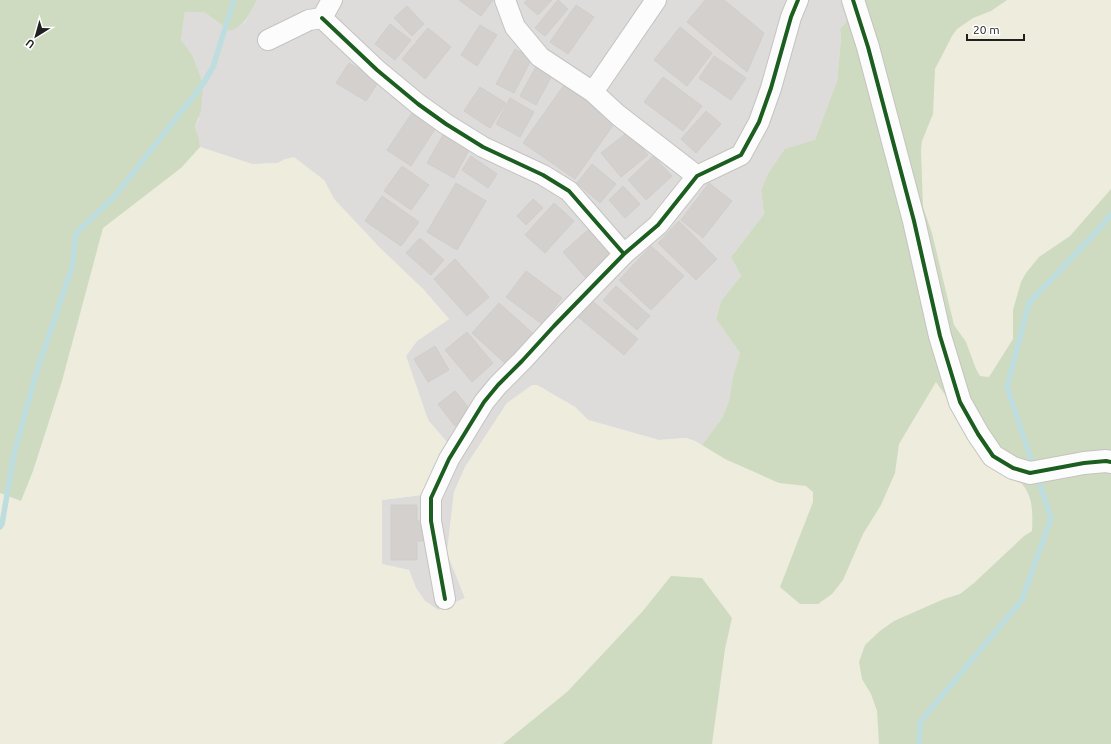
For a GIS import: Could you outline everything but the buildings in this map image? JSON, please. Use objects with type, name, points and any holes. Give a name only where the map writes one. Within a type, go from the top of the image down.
[{"type":"street","points":[[322,18],[332,0]]},
{"type":"street","points":[[504,0],[515,27],[540,57],[593,92],[618,115],[697,176]]},
{"type":"street","points":[[593,92],[656,0]]},
{"type":"street","points":[[445,599],[431,522],[432,498],[449,459],[484,402],[498,386],[624,254],[658,225],[697,176],[741,155],[759,122],[798,0]]},
{"type":"street","points":[[853,0],[868,47],[914,221],[940,336],[960,402],[978,434],[994,456],[1013,468],[1030,473],[1106,460],[1111,462]]},
{"type":"street","points":[[268,40],[309,20],[322,18]]},
{"type":"street","points":[[322,18],[377,70],[418,104],[446,124],[483,147],[543,174],[569,191],[624,254]]},
{"type":"shaded area","points":[[257,0],[864,0],[840,29],[841,38],[837,81],[815,141],[761,191],[764,214],[731,257],[741,276],[721,301],[716,319],[740,353],[733,376],[729,401],[722,418],[702,445],[686,438],[659,440],[588,420],[575,407],[537,385],[507,403],[465,467],[454,492],[447,553],[465,598],[438,610],[425,601],[416,588],[409,570],[382,564],[382,500],[421,495],[434,469],[449,448],[446,441],[428,420],[406,356],[417,341],[449,319],[423,289],[380,248],[334,199],[324,180],[285,159],[278,163],[252,164],[200,147],[199,138],[195,127],[199,119],[181,40],[185,12],[204,12],[230,31],[245,22]]},
{"type":"shaded area","points":[[1007,0],[1111,0],[1111,189],[1070,236],[1039,257],[1013,310],[1013,339],[989,377],[981,377],[976,369],[966,342],[954,325],[932,233],[923,207],[921,150],[922,141],[933,114],[935,69],[952,36],[957,29],[973,18],[991,11]]},
{"type":"shaded area","points":[[200,147],[252,164],[278,163],[285,159],[294,157],[324,180],[334,199],[380,248],[423,289],[449,319],[417,341],[406,356],[428,420],[446,441],[449,448],[434,469],[421,495],[382,500],[382,564],[409,570],[416,588],[425,601],[438,610],[465,598],[447,553],[454,492],[465,468],[507,403],[532,385],[537,385],[575,407],[588,420],[659,440],[686,438],[695,441],[725,459],[779,483],[806,486],[813,492],[813,502],[781,587],[863,534],[881,505],[895,473],[899,444],[936,382],[958,413],[1024,485],[1033,512],[1032,531],[1024,536],[974,583],[960,594],[944,599],[862,679],[871,694],[877,711],[879,744],[712,744],[725,649],[732,618],[671,576],[642,612],[567,692],[503,744],[0,744],[0,493],[21,501],[33,471],[62,381],[103,228],[181,168]]},
{"type":"green space","points":[[0,0],[257,0],[240,26],[230,31],[204,12],[185,12],[181,40],[192,55],[203,84],[201,111],[195,127],[199,138],[200,147],[181,168],[103,228],[62,381],[33,471],[21,501],[0,493]]},
{"type":"green space","points":[[864,0],[1007,0],[991,11],[973,18],[957,29],[952,36],[935,69],[933,114],[922,141],[921,150],[923,207],[932,233],[954,325],[966,342],[980,376],[989,377],[1013,339],[1013,310],[1021,282],[1026,273],[1039,257],[1070,236],[1111,189],[1111,744],[879,744],[877,711],[871,694],[862,679],[859,662],[865,645],[880,631],[894,621],[944,599],[960,594],[974,583],[1024,536],[1032,531],[1031,502],[1026,490],[958,413],[936,382],[899,444],[895,473],[881,505],[863,534],[843,580],[832,594],[818,604],[800,604],[780,587],[813,502],[813,492],[806,486],[779,483],[725,459],[702,445],[722,418],[729,401],[733,376],[740,353],[716,319],[721,301],[741,276],[731,257],[764,214],[761,191],[768,174],[785,149],[815,140],[837,81],[841,38],[840,29]]},
{"type":"green space","points":[[671,576],[702,578],[732,618],[725,649],[712,744],[503,744],[567,692],[642,612]]},
{"type":"waterway","points":[[0,527],[2,524],[14,454],[37,370],[72,268],[76,233],[114,197],[203,84],[213,67],[234,0]]},
{"type":"waterway","points":[[1034,468],[1007,387],[1029,303],[1101,227],[1111,214]]},
{"type":"waterway","points":[[919,744],[920,722],[1022,600],[1051,518],[1037,476]]},
{"type":"cycle path","points":[[445,599],[431,521],[431,498],[449,459],[484,402],[498,385],[624,254],[658,225],[697,176],[741,155],[759,122],[771,88],[791,17],[798,0]]},
{"type":"cycle path","points":[[853,0],[868,47],[914,221],[940,336],[960,402],[978,434],[993,456],[1013,468],[1030,473],[1084,463],[1111,462]]},
{"type":"cycle path","points":[[322,18],[377,70],[418,104],[446,124],[483,147],[543,175],[569,191],[624,254]]}]
